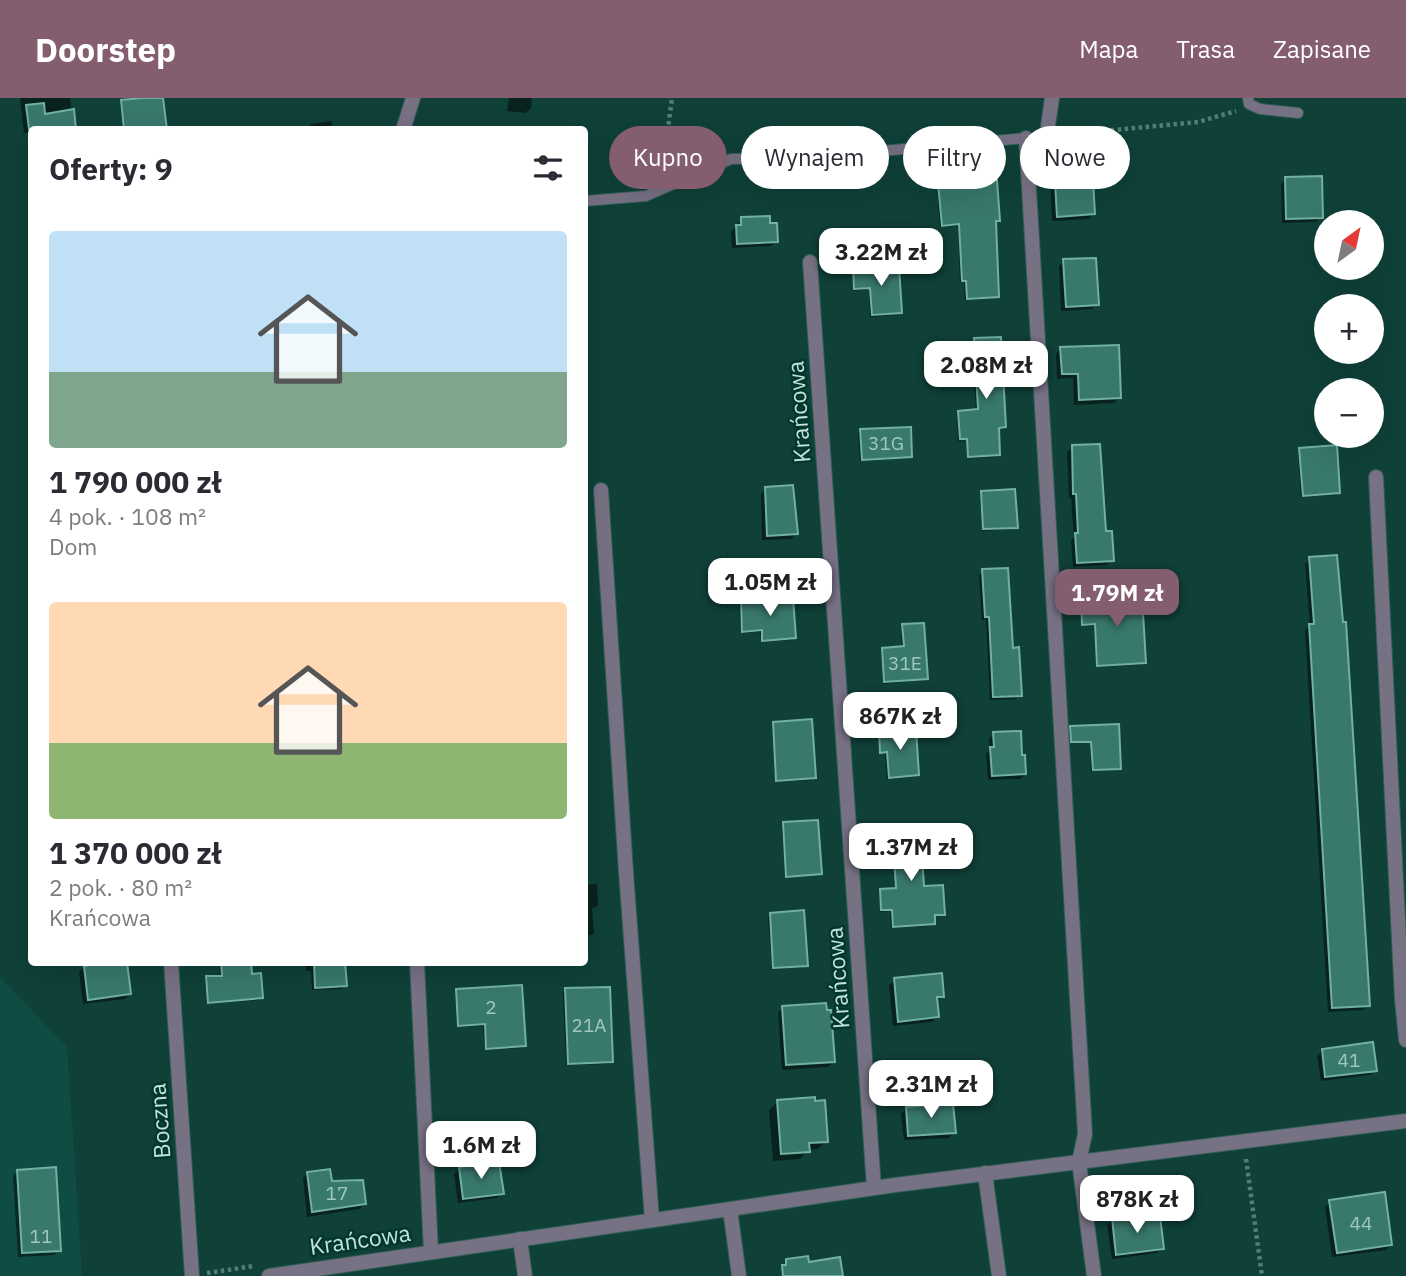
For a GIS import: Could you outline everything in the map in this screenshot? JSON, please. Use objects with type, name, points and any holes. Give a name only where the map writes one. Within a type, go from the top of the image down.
[{"type":"street","points":[[404,126],[413,98]]},
{"type":"street","points":[[1048,126],[1052,98]]},
{"type":"street","points":[[1029,189],[1084,1120],[1079,1162],[1094,1276]]},
{"type":"street","name":"Krańcowa","points":[[810,262],[874,1188]]},
{"type":"street","points":[[1376,477],[1406,1040]]},
{"type":"street","points":[[601,490],[652,1220]]},
{"type":"street","name":"Boczna","points":[[171,966],[192,1276]]},
{"type":"street","points":[[417,966],[430,1252]]},
{"type":"street","name":"Krańcowa","points":[[274,1276],[874,1188],[1406,1121]]},
{"type":"street","points":[[985,1173],[999,1276]]},
{"type":"street","points":[[730,1209],[739,1276]]},
{"type":"street","points":[[520,1239],[525,1276]]},
{"type":"lane","points":[[1249,101],[1260,109],[1298,113]]},
{"type":"lane","points":[[588,201],[646,196],[731,159],[804,158],[1020,139]]},
{"type":"path","points":[[659,190],[672,98]]},
{"type":"path","points":[[1130,128],[1198,122],[1233,113],[1249,101]]},
{"type":"path","points":[[1244,1141],[1262,1276]]},
{"type":"shaded area","points":[[0,977],[67,1047],[82,1276],[0,1276]]},
{"type":"building","points":[[163,98],[166,126],[124,126],[121,100]]},
{"type":"building","points":[[44,103],[45,114],[74,109],[76,126],[29,126],[26,105]]},
{"type":"building","points":[[1322,176],[1323,210],[1314,210],[1314,218],[1286,219],[1285,177]]},
{"type":"building","points":[[938,189],[998,189],[999,297],[967,299],[966,281],[962,281],[959,224],[942,226]]},
{"type":"building","points":[[1055,189],[1094,189],[1095,214],[1057,217]]},
{"type":"building","points":[[770,216],[770,223],[777,223],[778,242],[737,244],[736,225],[741,225],[741,217]]},
{"type":"building","points":[[1096,258],[1099,305],[1066,307],[1063,259]]},
{"type":"building","points":[[899,266],[902,313],[872,315],[870,288],[854,289],[853,269]]},
{"type":"building","points":[[1001,337],[1006,427],[999,428],[1000,455],[968,457],[967,439],[960,439],[958,411],[978,409],[974,338]]},
{"type":"building","points":[[1119,345],[1121,398],[1079,400],[1078,374],[1062,374],[1060,347]]},
{"type":"building","points":[[911,427],[912,457],[862,460],[860,429]]},
{"type":"building","points":[[1100,444],[1106,531],[1112,531],[1114,561],[1077,563],[1075,533],[1078,533],[1076,494],[1073,494],[1072,445]]},
{"type":"building","points":[[1299,448],[1337,448],[1340,493],[1303,496]]},
{"type":"building","points":[[793,485],[798,534],[767,536],[765,487]]},
{"type":"building","points":[[1015,489],[1018,528],[983,529],[981,491]]},
{"type":"building","points":[[1337,555],[1343,622],[1346,622],[1370,1006],[1332,1008],[1309,624],[1314,624],[1309,557]]},
{"type":"building","points":[[1008,568],[1013,648],[1019,647],[1022,696],[993,697],[989,617],[985,617],[982,569]]},
{"type":"building","points":[[1142,596],[1146,663],[1097,666],[1095,624],[1082,625],[1081,599]]},
{"type":"building","points":[[793,598],[796,638],[762,641],[762,630],[742,632],[741,602]]},
{"type":"building","points":[[924,623],[928,679],[884,682],[882,648],[904,646],[902,624]]},
{"type":"building","points":[[812,719],[816,778],[776,781],[773,722]]},
{"type":"building","points":[[1119,724],[1121,769],[1093,770],[1091,742],[1071,742],[1070,726]]},
{"type":"building","points":[[916,729],[919,775],[889,778],[887,752],[880,753],[879,731]]},
{"type":"building","points":[[1021,731],[1026,774],[992,776],[990,747],[994,747],[993,732]]},
{"type":"building","points":[[818,820],[822,874],[786,877],[783,822]]},
{"type":"building","points":[[920,825],[924,886],[943,885],[945,915],[935,915],[935,924],[893,927],[892,910],[881,910],[880,889],[896,888],[892,827]]},
{"type":"building","points":[[804,910],[808,966],[773,968],[770,913]]},
{"type":"building","points":[[84,966],[128,966],[131,994],[88,1000]]},
{"type":"building","points":[[221,966],[251,966],[252,974],[261,973],[263,998],[208,1003],[206,976],[222,976]]},
{"type":"building","points":[[314,966],[345,966],[347,986],[315,988]]},
{"type":"building","points":[[942,973],[944,997],[937,997],[939,1017],[898,1022],[894,978]]},
{"type":"building","points":[[522,985],[526,1046],[486,1049],[485,1024],[458,1026],[456,989]]},
{"type":"building","points":[[610,987],[613,1062],[568,1064],[565,988]]},
{"type":"building","points":[[826,1003],[827,1010],[831,1010],[835,1062],[786,1065],[782,1006]]},
{"type":"building","points":[[1373,1042],[1377,1071],[1325,1077],[1322,1049]]},
{"type":"building","points":[[815,1097],[815,1101],[825,1100],[828,1142],[809,1143],[810,1152],[781,1154],[777,1100]]},
{"type":"building","points":[[953,1103],[956,1133],[908,1136],[906,1107]]},
{"type":"building","points":[[499,1162],[504,1194],[463,1199],[459,1167]]},
{"type":"building","points":[[56,1167],[61,1251],[22,1253],[17,1170]]},
{"type":"building","points":[[330,1169],[332,1181],[363,1180],[366,1204],[312,1212],[307,1172]]},
{"type":"building","points":[[1385,1192],[1392,1245],[1337,1253],[1329,1200]]},
{"type":"building","points":[[1131,1215],[1132,1219],[1160,1216],[1164,1249],[1116,1255],[1112,1218]]},
{"type":"building","points":[[808,1256],[809,1262],[840,1257],[843,1276],[783,1276],[782,1265],[786,1265],[786,1259]]}]
